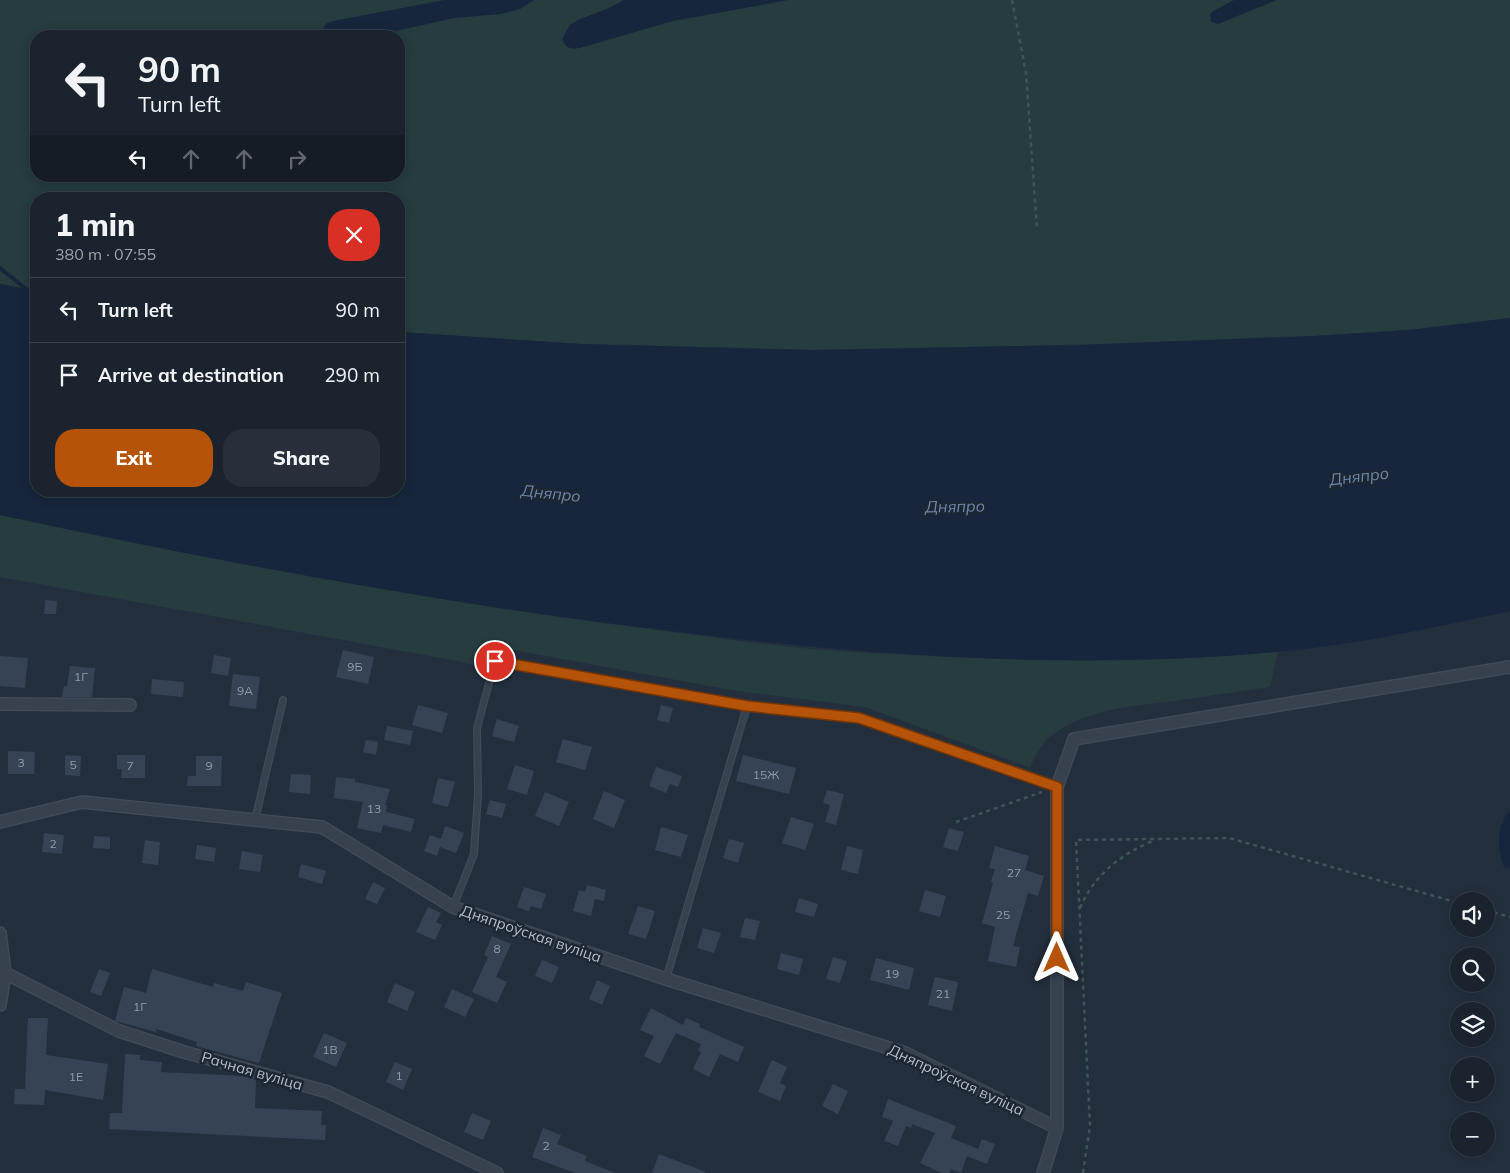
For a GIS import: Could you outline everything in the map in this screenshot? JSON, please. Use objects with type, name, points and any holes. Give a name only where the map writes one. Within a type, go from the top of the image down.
[{"type":"street","points":[[1043,1173],[1057,1128],[1057,787],[1074,739],[1510,667]]},
{"type":"street","points":[[0,704],[130,706]]},
{"type":"street","name":"Дняпроўская вуліца","points":[[0,822],[82,802],[322,827],[453,907],[666,979],[905,1053],[1057,1128]]},
{"type":"street","points":[[0,933],[5,973],[0,1005]]},
{"type":"street","name":"Рачная вуліца","points":[[5,973],[119,1031],[184,1052],[328,1092],[497,1173]]},
{"type":"lane","points":[[453,907],[474,854],[478,794],[477,728],[495,661],[747,706],[859,718],[1057,787]]},
{"type":"lane","points":[[255,820],[283,700]]},
{"type":"lane","points":[[666,979],[747,706]]},
{"type":"path","points":[[1012,0],[1026,73],[1036,229]]},
{"type":"path","points":[[956,822],[1057,787]]},
{"type":"path","points":[[1083,1173],[1090,1126],[1076,840],[1229,838],[1450,900]]},
{"type":"path","points":[[1079,909],[1087,891],[1106,869],[1139,846],[1156,839]]},
{"type":"path","points":[[1495,913],[1510,917]]},
{"type":"green space","points":[[0,0],[1510,0],[1510,318],[1409,330],[1314,336],[1076,345],[813,350],[581,344],[405,332],[405,192],[30,192],[30,290],[0,284]]},
{"type":"green space","points":[[0,515],[164,549],[410,594],[575,619],[783,646],[911,655],[1039,660],[1168,659],[1278,652],[1270,687],[1127,707],[1094,714],[1064,727],[1051,736],[1039,750],[1030,768],[865,707],[736,691],[497,647],[473,664],[0,577]]},
{"type":"water","points":[[445,0],[534,0],[520,9],[501,14],[454,18],[400,30],[322,30],[327,23]]},
{"type":"water","points":[[624,0],[788,0],[673,21],[580,48],[571,48],[565,45],[562,39],[570,25]]},
{"type":"water","points":[[1234,0],[1277,0],[1218,24],[1211,22],[1210,15],[1212,12]]},
{"type":"water","name":"Дняпро","points":[[0,284],[30,290],[30,497],[405,497],[405,332],[581,344],[813,350],[1076,345],[1314,336],[1409,330],[1510,318],[1510,611],[1423,630],[1306,649],[1203,657],[1131,660],[1058,660],[912,655],[767,642],[520,611],[346,583],[0,515]]},
{"type":"water","points":[[1510,810],[1510,870],[1504,867],[1499,837],[1502,823]]},
{"type":"building","points":[[45,600],[57,601],[56,614],[44,614]]},
{"type":"building","points":[[343,650],[374,657],[368,684],[336,677]]},
{"type":"building","points":[[214,655],[231,658],[228,676],[211,673]]},
{"type":"building","points":[[0,656],[28,658],[25,688],[0,686]]},
{"type":"building","points":[[70,666],[95,668],[92,697],[62,697],[64,686],[67,686]]},
{"type":"building","points":[[233,674],[260,677],[256,709],[229,706]]},
{"type":"building","points":[[152,679],[184,682],[183,697],[151,694]]},
{"type":"building","points":[[418,705],[448,713],[442,733],[412,725]]},
{"type":"building","points":[[661,705],[673,708],[669,723],[657,720]]},
{"type":"building","points":[[497,719],[519,726],[514,742],[492,736]]},
{"type":"building","points":[[387,726],[413,731],[410,745],[384,740]]},
{"type":"building","points":[[563,739],[592,747],[585,770],[556,762]]},
{"type":"building","points":[[366,740],[378,742],[376,755],[363,752]]},
{"type":"building","points":[[8,751],[35,752],[34,774],[8,774]]},
{"type":"building","points":[[65,755],[81,756],[80,776],[65,775]]},
{"type":"building","points":[[117,755],[145,755],[145,778],[121,778],[122,769],[117,769]]},
{"type":"building","points":[[743,755],[796,768],[789,794],[736,781]]},
{"type":"building","points":[[196,756],[222,756],[221,786],[187,786],[188,776],[196,776]]},
{"type":"building","points":[[515,765],[534,771],[527,795],[507,789]]},
{"type":"building","points":[[656,767],[682,776],[678,787],[670,784],[666,793],[649,786]]},
{"type":"building","points":[[291,774],[311,775],[310,794],[289,792]]},
{"type":"building","points":[[336,777],[355,779],[355,782],[390,789],[385,805],[387,805],[386,812],[415,819],[411,832],[383,825],[381,833],[357,828],[363,802],[334,798]]},
{"type":"building","points":[[438,778],[455,782],[448,807],[432,803]]},
{"type":"building","points":[[827,790],[844,794],[836,825],[825,822],[830,805],[823,803]]},
{"type":"building","points":[[604,791],[625,800],[614,828],[593,819]]},
{"type":"building","points":[[545,792],[569,802],[559,826],[535,816]]},
{"type":"building","points":[[490,800],[506,804],[502,818],[486,814]]},
{"type":"building","points":[[791,817],[814,824],[805,850],[782,843]]},
{"type":"building","points":[[445,826],[464,833],[456,853],[440,847],[437,856],[424,851],[430,835],[441,839]]},
{"type":"building","points":[[661,827],[688,835],[681,857],[655,850]]},
{"type":"building","points":[[949,828],[964,832],[958,851],[943,847]]},
{"type":"building","points":[[44,833],[64,835],[62,854],[42,852]]},
{"type":"building","points":[[94,836],[110,837],[110,849],[93,848]]},
{"type":"building","points":[[729,839],[744,843],[738,863],[723,858]]},
{"type":"building","points":[[145,840],[160,842],[158,865],[142,863]]},
{"type":"building","points":[[197,845],[216,848],[214,862],[195,859]]},
{"type":"building","points":[[847,846],[863,850],[858,874],[841,870]]},
{"type":"building","points":[[995,846],[1029,856],[1025,870],[1044,876],[1038,896],[1028,893],[1013,946],[1020,947],[1016,967],[988,961],[995,927],[982,923],[993,883],[991,882],[995,869],[989,868]]},
{"type":"building","points":[[242,851],[263,855],[260,872],[239,869]]},
{"type":"building","points":[[301,864],[326,871],[322,884],[298,877]]},
{"type":"building","points":[[373,882],[385,888],[377,904],[365,899]]},
{"type":"building","points":[[587,885],[606,890],[604,901],[595,899],[591,916],[573,911],[579,890],[585,892]]},
{"type":"building","points":[[524,887],[546,894],[541,909],[531,906],[529,911],[517,907]]},
{"type":"building","points":[[925,890],[946,896],[940,917],[919,911]]},
{"type":"building","points":[[799,898],[818,904],[814,917],[795,912]]},
{"type":"building","points":[[638,906],[655,911],[646,939],[628,934]]},
{"type":"building","points":[[428,907],[441,913],[436,922],[442,925],[435,940],[416,932]]},
{"type":"building","points":[[745,918],[760,921],[755,940],[740,937]]},
{"type":"building","points":[[703,928],[721,933],[714,953],[697,948]]},
{"type":"building","points":[[492,936],[511,944],[496,977],[507,982],[497,1003],[472,992],[488,957],[484,955]]},
{"type":"building","points":[[781,953],[803,959],[799,975],[777,969]]},
{"type":"building","points":[[833,957],[847,961],[840,983],[826,979]]},
{"type":"building","points":[[876,958],[914,968],[909,990],[870,980]]},
{"type":"building","points":[[542,960],[559,967],[552,983],[535,976]]},
{"type":"building","points":[[99,969],[110,973],[101,996],[90,992]]},
{"type":"building","points":[[152,969],[213,987],[214,983],[243,991],[246,982],[282,993],[259,1063],[196,1046],[197,1042],[156,1029],[156,1032],[115,1021],[124,987],[146,993]]},
{"type":"building","points":[[935,977],[958,982],[952,1011],[928,1005]]},
{"type":"building","points":[[597,980],[610,986],[602,1005],[589,999]]},
{"type":"building","points":[[395,983],[415,992],[407,1011],[387,1002]]},
{"type":"building","points":[[452,989],[474,999],[465,1017],[444,1007]]},
{"type":"building","points":[[651,1008],[683,1025],[686,1018],[700,1024],[699,1027],[744,1047],[738,1062],[720,1054],[709,1077],[693,1069],[701,1052],[698,1051],[701,1044],[676,1033],[660,1064],[644,1056],[654,1036],[640,1030]]},
{"type":"building","points":[[28,1018],[48,1018],[46,1055],[108,1064],[103,1100],[45,1090],[44,1105],[14,1104],[15,1089],[25,1089]]},
{"type":"building","points":[[324,1033],[347,1043],[336,1067],[313,1057]]},
{"type":"building","points":[[125,1054],[140,1055],[140,1060],[162,1062],[161,1072],[244,1076],[256,1080],[255,1108],[322,1111],[321,1125],[326,1125],[325,1140],[109,1129],[110,1113],[122,1113]]},
{"type":"building","points":[[772,1060],[787,1067],[780,1083],[786,1086],[780,1101],[758,1092]]},
{"type":"building","points":[[395,1062],[412,1069],[403,1090],[386,1082]]},
{"type":"building","points":[[833,1084],[848,1091],[838,1114],[822,1106]]},
{"type":"building","points":[[888,1099],[956,1126],[951,1138],[978,1149],[982,1139],[995,1144],[987,1164],[967,1156],[961,1173],[951,1169],[949,1173],[942,1173],[920,1163],[935,1133],[912,1124],[911,1128],[906,1126],[898,1146],[884,1141],[893,1121],[882,1117]]},
{"type":"building","points":[[472,1113],[491,1121],[483,1140],[464,1132]]},
{"type":"building","points":[[543,1128],[561,1135],[557,1144],[587,1156],[585,1161],[615,1173],[575,1173],[532,1157]]},
{"type":"building","points":[[659,1154],[706,1172],[652,1173]]},
{"type":"waterway","points":[[0,268],[30,292]]},
{"type":"route","points":[[495,661],[747,706],[859,718],[1057,787],[1057,958]]}]
